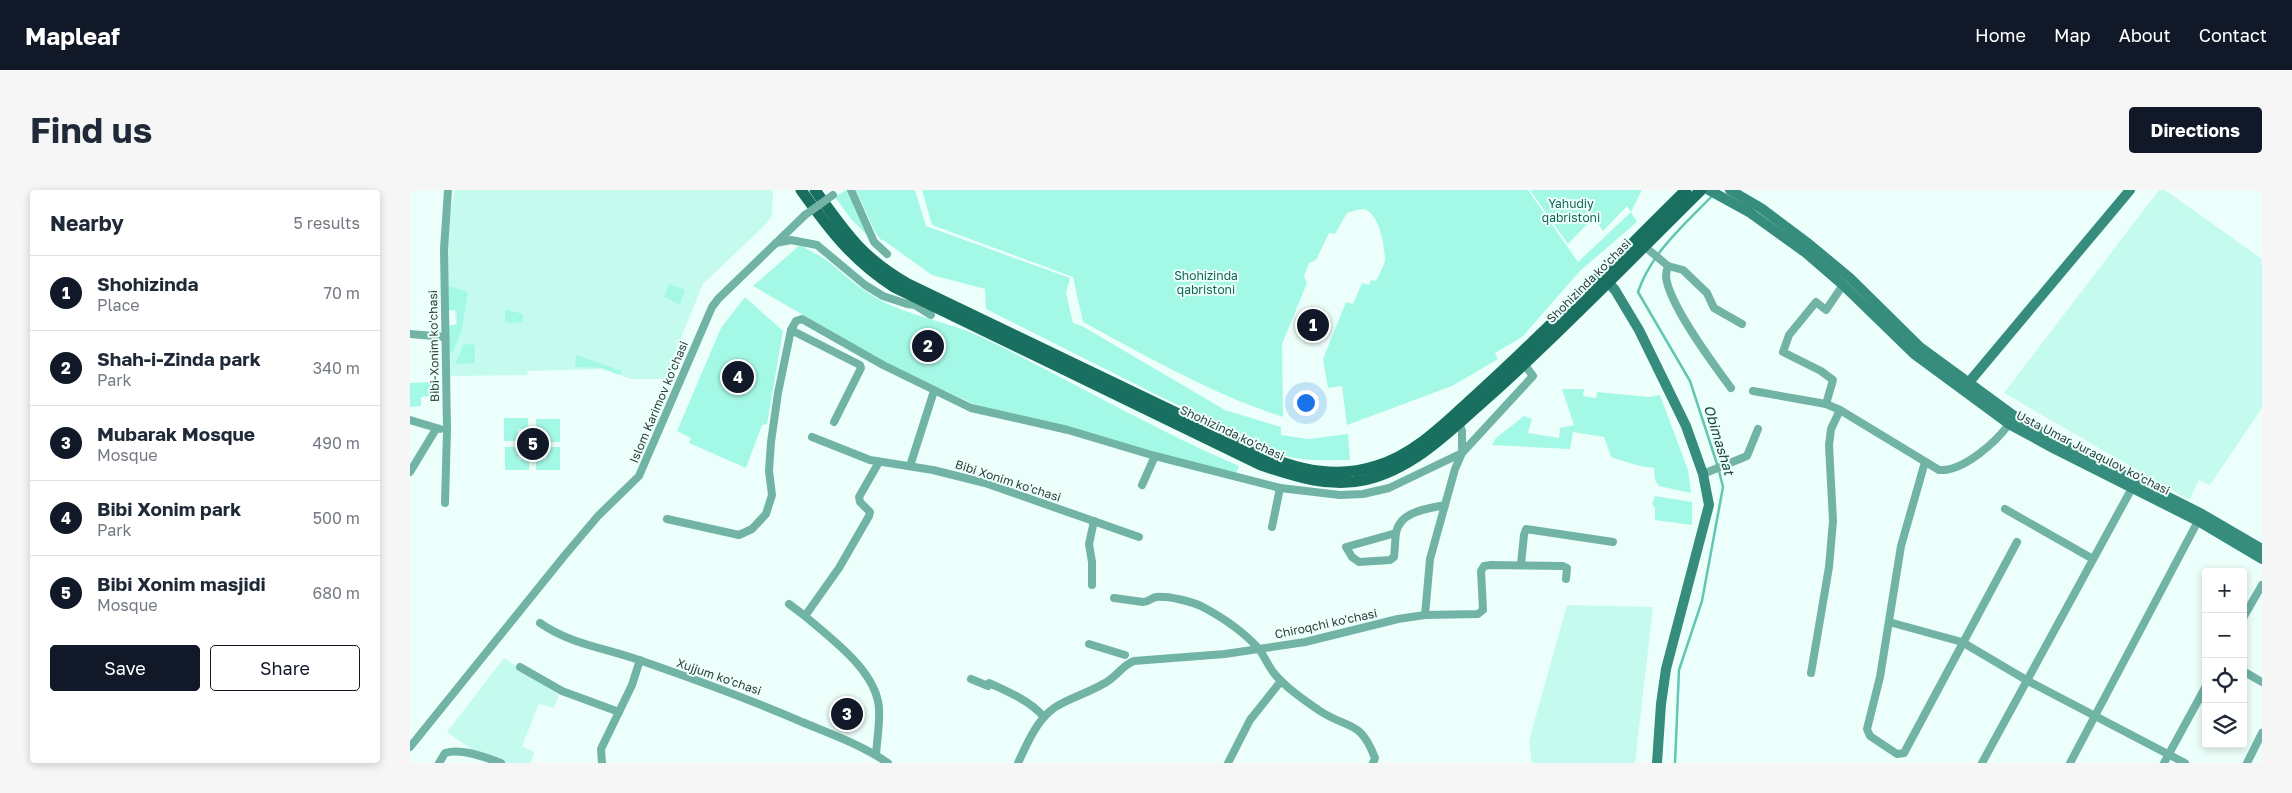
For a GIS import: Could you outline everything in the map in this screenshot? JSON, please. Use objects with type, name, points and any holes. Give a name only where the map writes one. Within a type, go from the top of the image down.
[{"type":"main road","name":"Shohizinda ko'chasi","points":[[801,190],[827,227],[848,252],[871,272],[894,287],[1247,458],[1286,474],[1338,483],[1377,476],[1414,459],[1459,423],[1524,364],[1686,190]]},
{"type":"main road","name":"Shohizinda ko'chasi","points":[[815,190],[843,231],[877,264],[908,284],[1266,456],[1298,467],[1332,473],[1354,472],[1377,466],[1399,457],[1418,445],[1604,278],[1648,250],[1701,190]]},
{"type":"main road","name":"Usta Umar Juraqulov ko'chasi","points":[[1709,190],[1749,212],[1806,253],[1843,285],[1914,354],[2059,442],[2186,506],[2262,550]]},
{"type":"main road","name":"Usta Umar Juraqulov ko'chasi","points":[[1730,190],[1761,208],[1850,278],[1920,347],[2009,424],[2198,521],[2262,559]]},
{"type":"main road","points":[[1966,387],[2130,190]]},
{"type":"main road","points":[[1604,278],[1615,290],[1639,330],[1686,426],[1703,474],[1709,505],[1666,670],[1656,763]]},
{"type":"street","name":"Bibi-Xonim ko'chasi","points":[[445,503],[448,429],[444,249],[448,190]]},
{"type":"street","points":[[851,190],[874,242],[887,254]]},
{"type":"street","name":"Islom Karimov ko'chasi","points":[[410,747],[587,529],[639,476],[712,307],[805,215],[836,192]]},
{"type":"street","points":[[774,244],[791,240],[817,245],[877,292],[907,304],[915,305],[931,315]]},
{"type":"street","points":[[1648,250],[1666,265],[1683,270],[1707,293],[1714,308],[1742,324]]},
{"type":"street","points":[[1666,265],[1666,277],[1670,292],[1705,354],[1731,388]]},
{"type":"street","points":[[1826,404],[1833,380],[1821,370],[1783,352],[1789,335],[1816,302],[1826,310],[1843,285]]},
{"type":"street","points":[[667,519],[739,535],[761,522],[770,506],[772,495],[769,471],[778,393],[791,330],[796,321],[802,319],[883,365],[971,408],[1068,430],[1155,456],[1280,488],[1340,495],[1363,494],[1389,488],[1462,453]]},
{"type":"street","points":[[791,330],[860,365],[861,371],[834,422]]},
{"type":"street","points":[[410,334],[445,336]]},
{"type":"street","points":[[1425,614],[1430,559],[1455,468],[1462,453],[1532,376],[1524,364]]},
{"type":"street","points":[[1498,388],[1510,400]]},
{"type":"street","points":[[910,466],[934,391]]},
{"type":"street","points":[[1753,391],[1826,404],[1840,410],[1940,470],[1951,470],[1991,446],[2009,424]]},
{"type":"street","points":[[1811,673],[1829,567],[1833,521],[1828,445],[1831,429],[1840,410]]},
{"type":"street","points":[[410,420],[436,429],[448,429]]},
{"type":"street","points":[[1459,423],[1462,431],[1462,453]]},
{"type":"street","points":[[410,472],[436,429]]},
{"type":"street","points":[[1703,474],[1747,456],[1758,429]]},
{"type":"street","name":"Bibi Xonim ko'chasi","points":[[812,437],[848,453],[880,462],[910,466],[985,483],[1139,536]]},
{"type":"street","points":[[1142,485],[1155,456]]},
{"type":"street","points":[[805,616],[839,568],[869,516],[870,512],[860,502],[859,497],[880,462]]},
{"type":"street","points":[[1924,462],[1902,546],[1880,677],[1867,729],[1870,736],[1897,754],[1904,752],[2017,542]]},
{"type":"street","points":[[1272,527],[1280,488]]},
{"type":"street","points":[[1982,763],[2132,488]]},
{"type":"street","points":[[1396,533],[1346,547],[1352,557],[1359,562],[1386,561],[1394,557],[1396,533],[1400,523],[1407,516],[1445,505]]},
{"type":"street","points":[[2004,508],[2093,559]]},
{"type":"street","points":[[1092,585],[1092,562],[1089,544],[1094,521]]},
{"type":"street","points":[[2070,763],[2198,521]]},
{"type":"street","points":[[1566,579],[1567,568],[1563,566],[1522,564],[1526,529],[1613,542]]},
{"type":"street","name":"Chiroqchi ko'chasi","points":[[1018,763],[1032,735],[1044,717],[1055,708],[1105,684],[1124,665],[1134,661],[1225,654],[1305,642],[1425,614],[1481,613],[1481,571],[1484,566],[1522,564]]},
{"type":"street","points":[[2246,613],[2262,585]]},
{"type":"street","points":[[1114,598],[1143,602],[1147,602],[1154,597],[1172,598],[1200,606],[1233,625],[1258,648],[1282,681],[1321,711],[1353,725],[1362,732],[1375,758],[1373,763]]},
{"type":"street","points":[[789,604],[835,640],[856,662],[872,686],[879,707],[876,755]]},
{"type":"street","points":[[1889,622],[1962,642],[2028,681],[2185,763]]},
{"type":"street","name":"Xujjum ko'chasi","points":[[540,623],[564,638],[640,660],[769,707],[876,755],[888,763]]},
{"type":"street","points":[[1089,644],[1125,655]]},
{"type":"street","points":[[602,763],[601,749],[632,685],[640,660]]},
{"type":"street","points":[[520,667],[562,691],[619,712]]},
{"type":"street","points":[[2247,673],[2262,682]]},
{"type":"street","points":[[971,679],[988,686],[989,683],[1016,696],[1035,706],[1044,717]]},
{"type":"street","points":[[1228,763],[1250,720],[1282,681]]},
{"type":"street","points":[[2164,763],[2202,693]]},
{"type":"street","points":[[2247,763],[2262,732]]},
{"type":"street","points":[[440,763],[445,753],[450,751],[476,755],[500,763]]},
{"type":"shaded area","points":[[455,190],[771,190],[773,193],[772,215],[766,224],[703,284],[664,379],[631,379],[602,369],[528,371],[527,375],[450,376],[447,326],[456,324],[455,311],[448,310],[448,223]]},
{"type":"shaded area","points":[[2159,190],[2165,190],[2262,259],[2262,408],[2210,485],[2199,480],[2189,500],[2004,393]]},
{"type":"shaded area","points":[[1567,605],[1653,607],[1635,763],[1532,763],[1529,741]]},
{"type":"shaded area","points":[[504,658],[559,695],[554,708],[539,704],[522,746],[534,752],[531,763],[503,763],[473,750],[447,732]]},
{"type":"green space","points":[[848,190],[869,237],[851,219],[835,197]]},
{"type":"green space","points":[[856,190],[915,190],[926,226],[1070,278],[1066,293],[1073,323],[1082,326],[1225,410],[1281,427],[1281,435],[1308,439],[1348,434],[1350,460],[1306,459],[1280,454],[986,309],[985,289],[932,275],[882,241],[875,232]]},
{"type":"green space","name":"Shohizinda qabristoni","points":[[922,190],[1528,190],[1578,262],[1631,212],[1637,222],[1580,271],[1522,337],[1495,353],[1498,359],[1452,386],[1347,425],[1342,386],[1328,388],[1323,359],[1346,302],[1353,304],[1362,283],[1369,285],[1371,280],[1376,281],[1385,260],[1380,230],[1369,211],[1361,209],[1347,213],[1335,234],[1329,233],[1316,260],[1309,263],[1304,276],[1307,283],[1282,344],[1283,417],[1206,386],[1083,322],[1073,277],[932,225]]},
{"type":"green space","name":"Yahudiy qabristoni","points":[[1530,190],[1642,190],[1631,212],[1627,206],[1603,231],[1594,217],[1568,244]]},
{"type":"green space","points":[[800,245],[827,260],[859,287],[878,299],[903,310],[981,337],[1173,436],[1239,466],[1235,476],[978,406],[890,365],[753,286]]},
{"type":"green space","points":[[669,284],[685,290],[680,305],[664,297]]},
{"type":"green space","points":[[449,286],[468,292],[462,329],[453,352],[448,352],[447,326],[457,325],[457,310],[448,310]]},
{"type":"green space","points":[[745,297],[783,331],[767,424],[762,425],[746,468],[689,443],[691,438],[677,431],[721,328]]},
{"type":"green space","points":[[505,309],[523,314],[523,323],[505,322]]},
{"type":"green space","points":[[464,344],[475,345],[475,363],[455,364]]},
{"type":"green space","points":[[576,355],[622,371],[619,375],[602,368],[575,367]]},
{"type":"green space","points":[[432,382],[432,396],[421,397],[421,406],[410,407],[410,383]]},
{"type":"green space","points":[[1562,389],[1584,389],[1583,396],[1596,398],[1597,392],[1649,397],[1660,395],[1688,470],[1691,493],[1659,486],[1655,480],[1654,468],[1639,466],[1611,457],[1604,437],[1573,432],[1570,449],[1492,445],[1496,438],[1524,416],[1532,419],[1528,433],[1559,438],[1560,428],[1574,425]]},
{"type":"green space","points":[[504,418],[528,418],[528,429],[518,429],[518,441],[504,441]]},
{"type":"green space","points":[[536,419],[560,419],[560,442],[546,442],[546,430],[536,430]]},
{"type":"green space","points":[[505,447],[519,447],[519,459],[529,459],[529,470],[505,470]]},
{"type":"green space","points":[[546,447],[560,447],[560,470],[536,470],[536,459],[546,459]]},
{"type":"green space","points":[[1655,496],[1692,502],[1692,525],[1655,520],[1655,508],[1652,504]]},
{"type":"waterway","name":"Obimashat","points":[[1675,763],[1679,670],[1702,601],[1723,487],[1690,381],[1638,292],[1651,265],[1669,240],[1712,196]]},
{"type":"place","name":"Shohizinda","points":[[1313,325]]},
{"type":"place","name":"Shah-i-Zinda park","points":[[928,346]]},
{"type":"place","name":"Bibi Xonim park","points":[[738,377]]},
{"type":"place","name":"Bibi Xonim masjidi","points":[[533,444]]},
{"type":"place","name":"Mubarak Mosque","points":[[847,714]]}]
